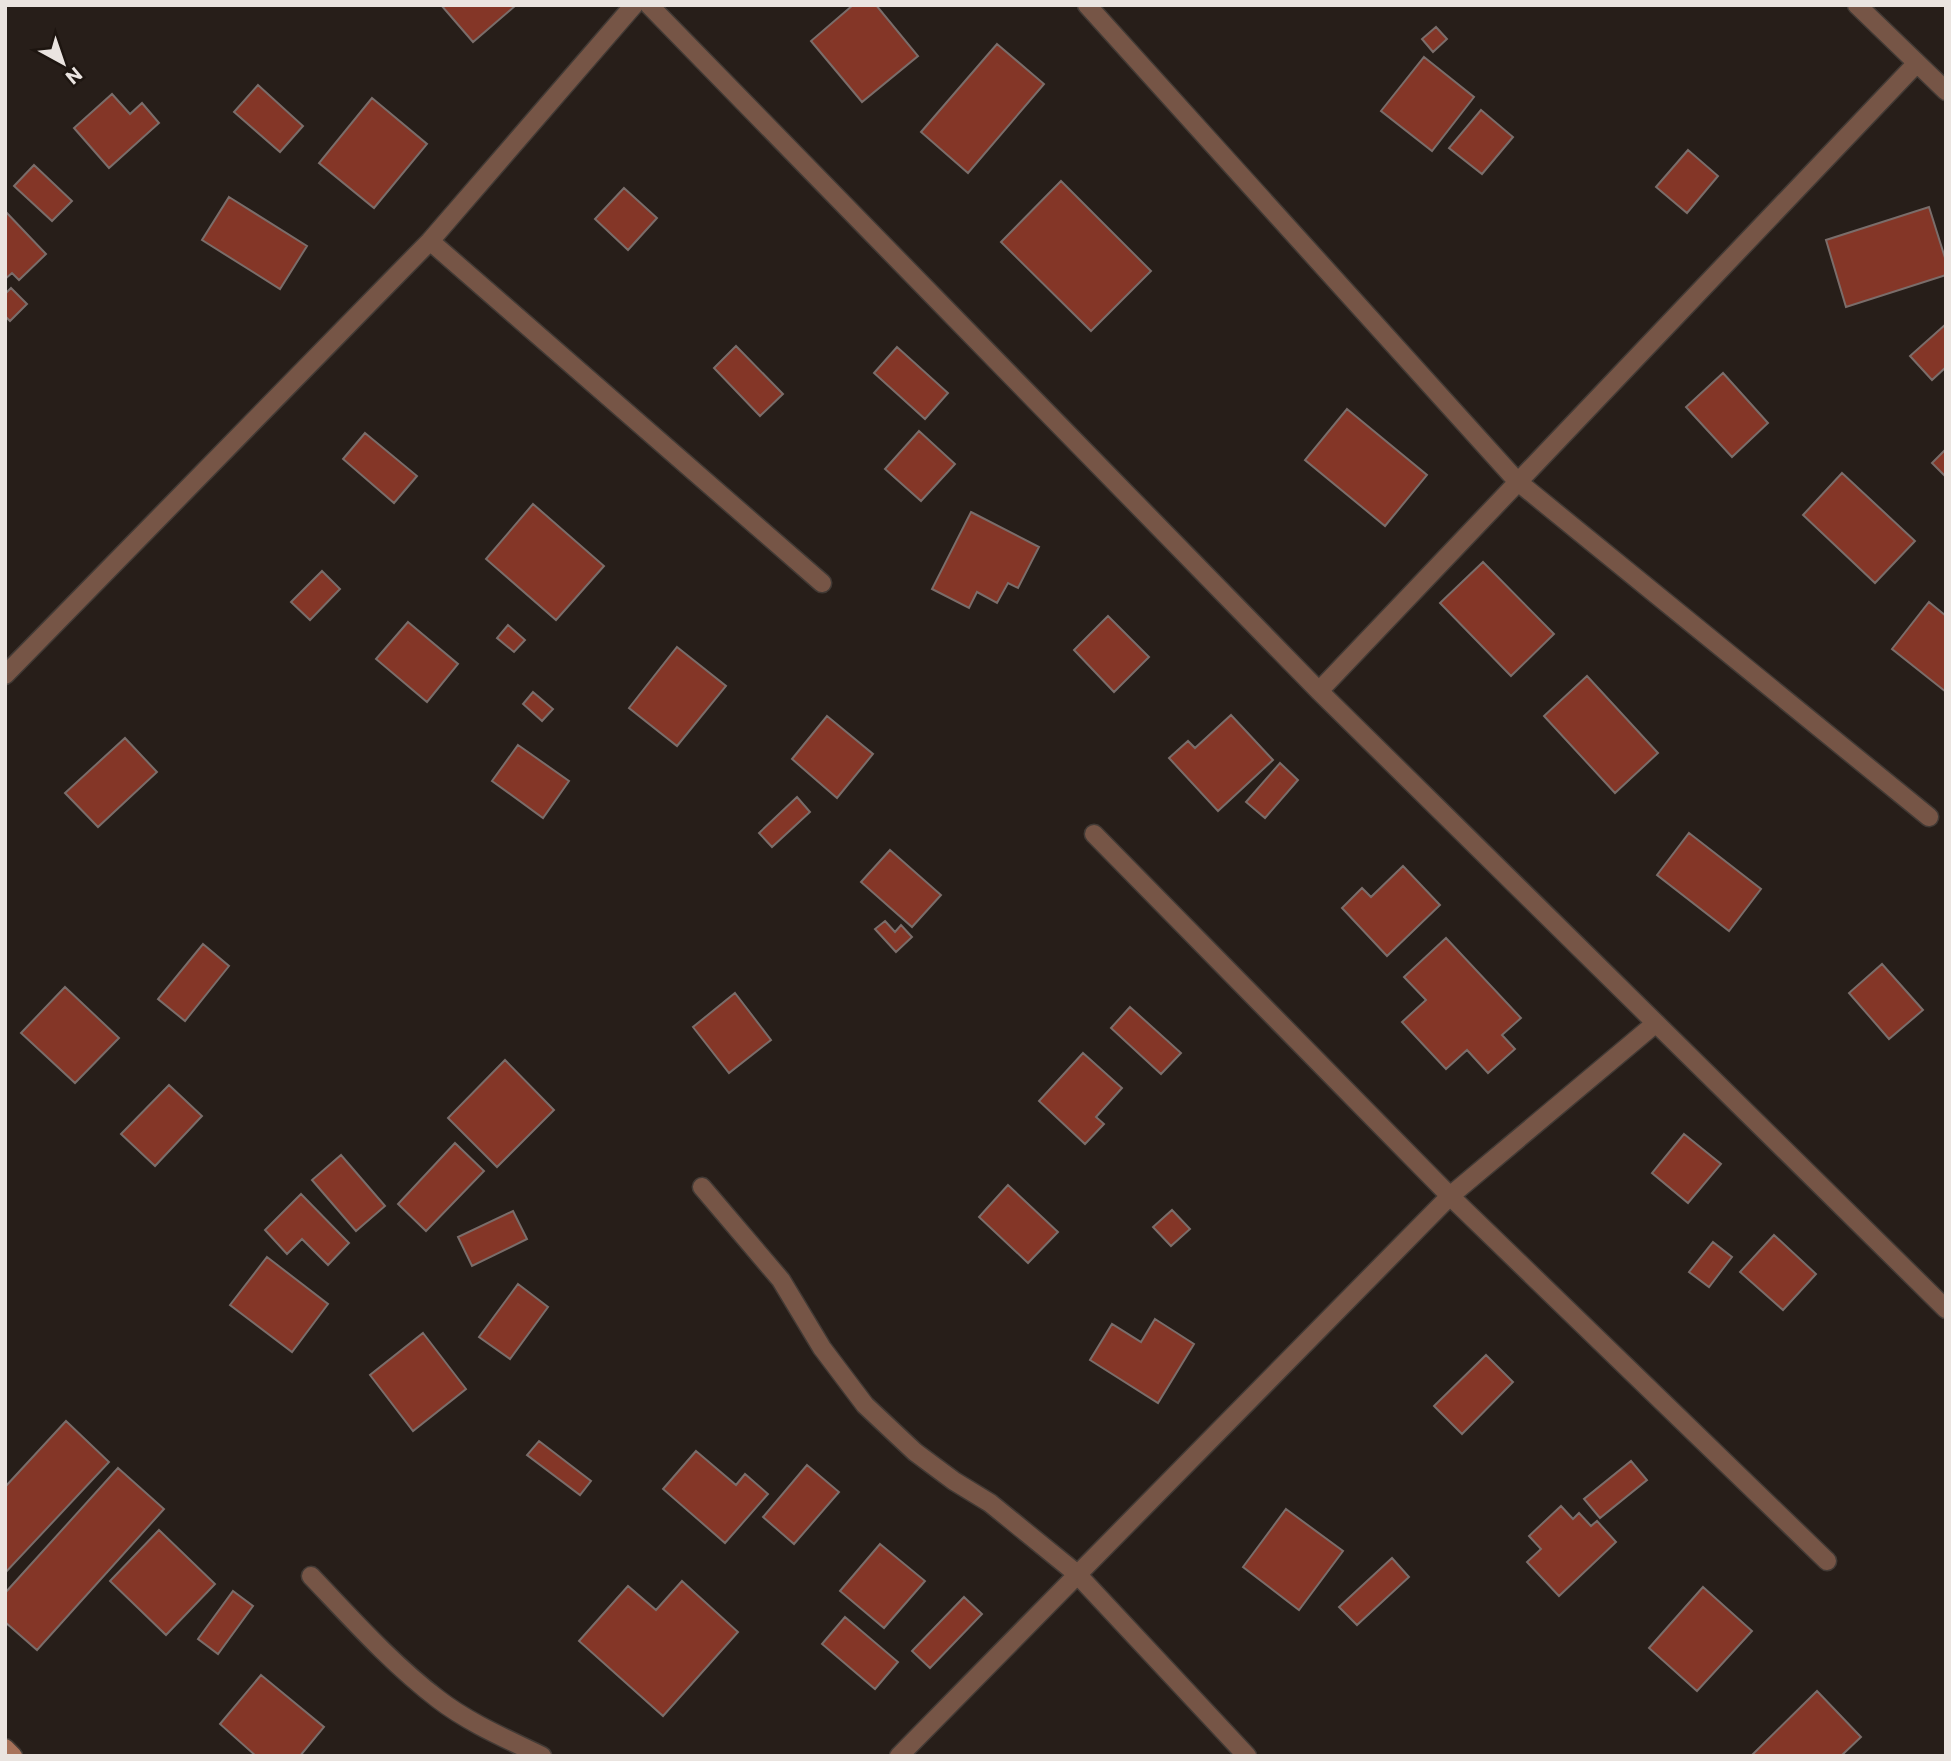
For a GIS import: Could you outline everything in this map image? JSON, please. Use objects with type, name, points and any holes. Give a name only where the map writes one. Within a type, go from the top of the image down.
[{"type":"street","points":[[5,675],[430,241],[634,5]]},
{"type":"street","points":[[649,5],[1319,691],[1946,1309]]},
{"type":"street","points":[[1087,5],[1517,481],[1929,817]]},
{"type":"street","points":[[1857,5],[1946,91]]},
{"type":"street","points":[[1319,691],[1916,64]]},
{"type":"street","points":[[430,241],[822,583]]},
{"type":"street","points":[[1094,834],[1450,1196],[1827,1561]]},
{"type":"street","points":[[899,1756],[1076,1573],[1450,1196],[1656,1023]]},
{"type":"street","points":[[702,1188],[781,1280],[822,1348],[865,1405],[915,1452],[990,1503],[1076,1573],[1248,1756]]},
{"type":"street","points":[[312,1576],[374,1642],[439,1700],[488,1730],[542,1756]]},
{"type":"street","points":[[5,1748],[13,1756]]},
{"type":"building","points":[[441,5],[514,5],[515,6],[473,42]]},
{"type":"building","points":[[853,5],[876,5],[918,56],[862,102],[811,41]]},
{"type":"building","points":[[1436,27],[1447,39],[1433,52],[1422,39]]},
{"type":"building","points":[[997,44],[1044,84],[968,173],[921,132]]},
{"type":"building","points":[[1424,57],[1474,97],[1432,151],[1381,111]]},
{"type":"building","points":[[258,85],[303,126],[280,152],[234,112]]},
{"type":"building","points":[[112,94],[130,114],[142,103],[159,123],[109,168],[74,128]]},
{"type":"building","points":[[372,98],[427,144],[374,208],[319,163]]},
{"type":"building","points":[[1481,110],[1513,137],[1482,174],[1449,148]]},
{"type":"building","points":[[1688,150],[1718,176],[1687,213],[1656,187]]},
{"type":"building","points":[[34,165],[72,201],[52,221],[14,186]]},
{"type":"building","points":[[1061,181],[1151,271],[1091,331],[1001,242]]},
{"type":"building","points":[[624,188],[657,218],[628,250],[595,219]]},
{"type":"building","points":[[229,197],[307,246],[280,289],[202,240]]},
{"type":"building","points":[[1929,207],[1946,261],[1946,275],[1846,307],[1826,240]]},
{"type":"building","points":[[5,211],[46,254],[19,280],[12,273],[5,279]]},
{"type":"building","points":[[11,288],[27,304],[10,321],[5,316],[5,294]]},
{"type":"building","points":[[1946,324],[1946,367],[1932,380],[1910,356]]},
{"type":"building","points":[[736,346],[783,394],[760,416],[714,368]]},
{"type":"building","points":[[897,347],[948,393],[925,419],[874,373]]},
{"type":"building","points":[[1723,373],[1768,423],[1732,457],[1686,407]]},
{"type":"building","points":[[1347,409],[1427,475],[1385,526],[1305,460]]},
{"type":"building","points":[[919,431],[955,464],[921,501],[885,469]]},
{"type":"building","points":[[365,433],[417,476],[394,503],[343,459]]},
{"type":"building","points":[[1946,449],[1946,477],[1932,463]]},
{"type":"building","points":[[1842,473],[1915,541],[1875,583],[1803,515]]},
{"type":"building","points":[[533,504],[604,566],[556,620],[486,559]]},
{"type":"building","points":[[971,512],[1039,547],[1018,588],[1008,583],[997,603],[977,592],[969,608],[932,589]]},
{"type":"building","points":[[1483,562],[1554,634],[1511,676],[1440,603]]},
{"type":"building","points":[[322,571],[340,589],[310,620],[291,602]]},
{"type":"building","points":[[1929,602],[1946,616],[1946,692],[1892,649]]},
{"type":"building","points":[[1108,616],[1149,657],[1114,692],[1074,650]]},
{"type":"building","points":[[408,622],[458,664],[427,702],[376,659]]},
{"type":"building","points":[[508,625],[525,640],[514,652],[497,638]]},
{"type":"building","points":[[677,647],[726,686],[677,746],[629,708]]},
{"type":"building","points":[[1587,676],[1658,753],[1615,793],[1544,716]]},
{"type":"building","points":[[533,692],[553,709],[542,721],[523,704]]},
{"type":"building","points":[[1231,715],[1273,760],[1218,811],[1169,758],[1188,741],[1195,748]]},
{"type":"building","points":[[827,716],[873,754],[837,798],[792,759]]},
{"type":"building","points":[[125,738],[157,772],[98,827],[65,793]]},
{"type":"building","points":[[518,745],[569,781],[543,818],[492,781]]},
{"type":"building","points":[[1280,763],[1298,780],[1265,818],[1246,802]]},
{"type":"building","points":[[797,797],[810,812],[772,847],[759,833]]},
{"type":"building","points":[[1689,833],[1761,889],[1729,931],[1657,875]]},
{"type":"building","points":[[890,850],[941,895],[912,927],[861,882]]},
{"type":"building","points":[[1403,866],[1440,905],[1387,956],[1342,908],[1362,888],[1371,897]]},
{"type":"building","points":[[885,921],[895,932],[901,925],[912,937],[896,952],[875,929]]},
{"type":"building","points":[[1446,938],[1521,1018],[1502,1035],[1515,1049],[1488,1073],[1467,1050],[1446,1069],[1402,1022],[1426,1000],[1404,977]]},
{"type":"building","points":[[203,944],[229,966],[185,1021],[158,999]]},
{"type":"building","points":[[1882,964],[1923,1010],[1889,1039],[1849,993]]},
{"type":"building","points":[[65,987],[119,1038],[75,1083],[21,1033]]},
{"type":"building","points":[[735,993],[771,1040],[729,1073],[693,1027]]},
{"type":"building","points":[[1130,1007],[1181,1053],[1161,1074],[1111,1028]]},
{"type":"building","points":[[1083,1053],[1122,1088],[1096,1117],[1104,1124],[1085,1144],[1039,1101]]},
{"type":"building","points":[[505,1060],[554,1110],[497,1167],[448,1118]]},
{"type":"building","points":[[169,1085],[202,1116],[155,1166],[121,1134]]},
{"type":"building","points":[[1684,1134],[1721,1164],[1688,1203],[1652,1173]]},
{"type":"building","points":[[455,1143],[484,1171],[426,1231],[398,1204]]},
{"type":"building","points":[[341,1155],[385,1206],[356,1231],[312,1180]]},
{"type":"building","points":[[1008,1185],[1058,1232],[1028,1263],[979,1217]]},
{"type":"building","points":[[301,1194],[349,1243],[328,1265],[302,1239],[287,1254],[265,1230]]},
{"type":"building","points":[[1172,1210],[1190,1229],[1171,1246],[1153,1227]]},
{"type":"building","points":[[513,1211],[527,1239],[472,1266],[458,1237]]},
{"type":"building","points":[[1774,1235],[1816,1274],[1783,1310],[1740,1272]]},
{"type":"building","points":[[1713,1242],[1732,1257],[1709,1287],[1689,1272]]},
{"type":"building","points":[[267,1257],[328,1304],[292,1352],[230,1305]]},
{"type":"building","points":[[518,1284],[548,1307],[510,1359],[479,1337]]},
{"type":"building","points":[[1155,1319],[1194,1344],[1158,1403],[1090,1360],[1112,1324],[1141,1342]]},
{"type":"building","points":[[423,1333],[466,1389],[413,1431],[370,1375]]},
{"type":"building","points":[[1486,1355],[1513,1382],[1462,1434],[1434,1406]]},
{"type":"building","points":[[66,1421],[109,1462],[5,1573],[5,1487]]},
{"type":"building","points":[[539,1441],[591,1481],[580,1495],[527,1455]]},
{"type":"building","points":[[696,1451],[736,1485],[745,1474],[768,1494],[725,1543],[663,1489]]},
{"type":"building","points":[[1631,1461],[1647,1480],[1600,1518],[1584,1499]]},
{"type":"building","points":[[807,1465],[839,1492],[794,1544],[763,1517]]},
{"type":"building","points":[[118,1468],[164,1509],[37,1650],[5,1622],[5,1593]]},
{"type":"building","points":[[1561,1506],[1573,1519],[1579,1513],[1591,1526],[1597,1521],[1616,1542],[1559,1596],[1527,1562],[1541,1549],[1529,1536]]},
{"type":"building","points":[[1286,1509],[1343,1551],[1299,1610],[1243,1567]]},
{"type":"building","points":[[159,1530],[215,1584],[166,1635],[110,1581]]},
{"type":"building","points":[[880,1544],[925,1581],[884,1628],[840,1591]]},
{"type":"building","points":[[1392,1558],[1409,1577],[1357,1625],[1339,1607]]},
{"type":"building","points":[[682,1581],[738,1632],[663,1716],[579,1641],[628,1586],[656,1610]]},
{"type":"building","points":[[1703,1587],[1752,1631],[1697,1691],[1649,1648]]},
{"type":"building","points":[[233,1591],[253,1606],[218,1654],[198,1639]]},
{"type":"building","points":[[964,1597],[982,1614],[930,1668],[912,1651]]},
{"type":"building","points":[[845,1617],[898,1662],[875,1689],[822,1644]]},
{"type":"building","points":[[261,1675],[324,1727],[300,1756],[256,1756],[220,1724]]},
{"type":"building","points":[[1817,1691],[1861,1737],[1841,1756],[1751,1756]]}]
